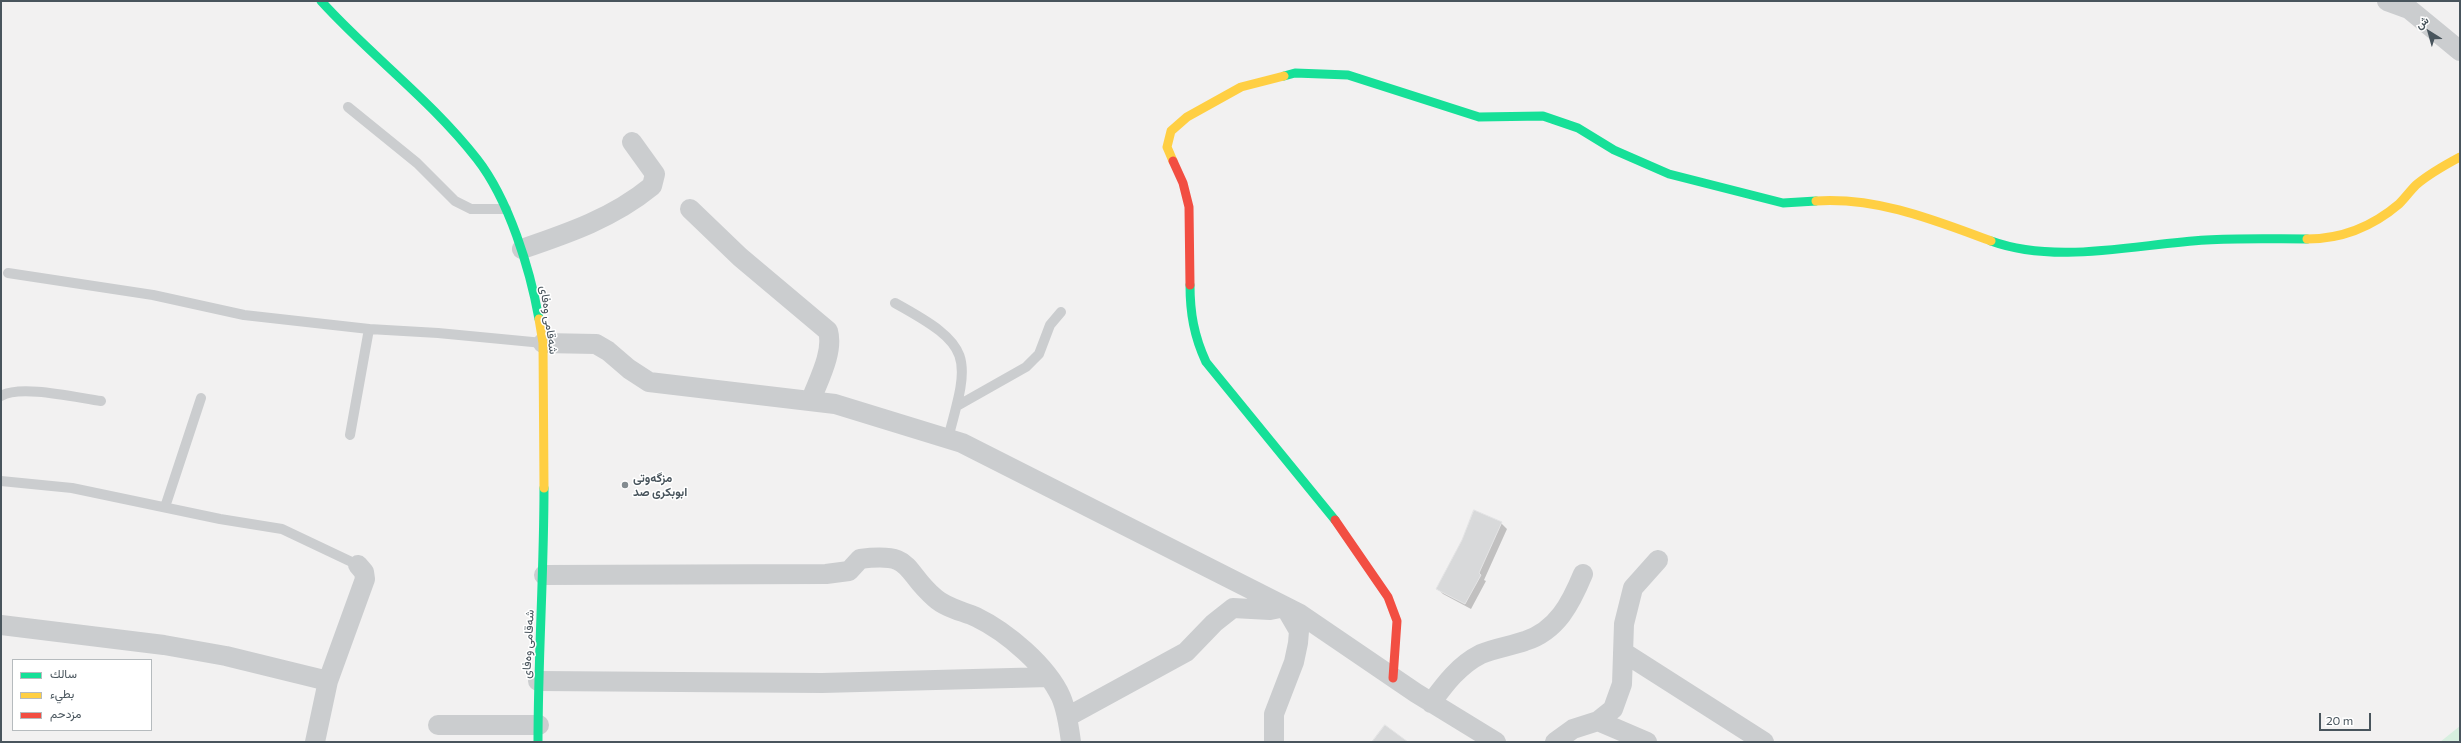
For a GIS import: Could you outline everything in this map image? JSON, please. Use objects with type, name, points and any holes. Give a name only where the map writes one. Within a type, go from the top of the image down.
[{"type":"street","name":"شەقامی وەفای","points":[[321,1],[354,37],[460,138],[478,160],[506,209],[522,249],[532,280],[543,344],[544,576],[538,681],[538,733]]},
{"type":"street","points":[[2387,1],[2409,9],[2460,52]]},
{"type":"street","points":[[1393,678],[1397,621],[1388,597],[1344,531],[1224,386],[1206,362],[1197,342],[1190,313],[1189,207],[1183,183],[1167,147],[1171,131],[1187,117],[1241,86],[1295,73],[1348,75],[1479,117],[1543,116],[1578,128],[1614,150],[1669,174],[1718,187],[1783,203],[1832,200],[1883,205],[1935,220],[2010,248],[2056,251],[2107,251],[2237,238],[2325,239],[2352,233],[2382,218],[2401,202],[2415,186],[2438,169],[2460,157]]},
{"type":"street","points":[[522,249],[600,220],[621,209],[652,186],[655,174],[632,142]]},
{"type":"street","points":[[690,209],[740,257],[828,331],[831,340],[826,359],[811,400]]},
{"type":"street","points":[[543,344],[596,344],[608,351],[629,370],[649,382],[835,404],[962,443],[1300,614],[1431,703],[1496,742]]},
{"type":"street","points":[[544,576],[826,574],[850,571],[860,559],[876,557],[895,559],[908,566],[935,598],[1007,635],[1049,677],[1061,698],[1067,717],[1071,742]]},
{"type":"street","points":[[1555,742],[1573,728],[1598,721],[1613,709],[1622,684],[1624,624],[1633,588],[1658,560]]},
{"type":"street","points":[[315,742],[328,681],[365,579],[364,572],[358,565]]},
{"type":"street","points":[[1431,703],[1456,672],[1476,658],[1526,641],[1548,630],[1570,605],[1583,574]]},
{"type":"street","points":[[1067,717],[1186,652],[1214,623],[1233,608],[1270,610],[1285,607]]},
{"type":"street","points":[[1274,742],[1274,714],[1294,662],[1299,631],[1285,607]]},
{"type":"street","points":[[1,625],[164,645],[226,656],[328,681]]},
{"type":"street","points":[[1623,652],[1764,742]]},
{"type":"street","points":[[538,681],[822,683],[1049,677]]},
{"type":"street","points":[[1598,721],[1647,742]]},
{"type":"street","points":[[438,724],[538,733]]},
{"type":"lane","points":[[348,107],[417,162],[455,201],[471,209],[506,209]]},
{"type":"lane","points":[[8,273],[154,295],[244,315],[369,329],[438,333],[543,344]]},
{"type":"lane","points":[[895,303],[934,324],[953,341],[959,352],[963,364],[961,392],[948,438]]},
{"type":"lane","points":[[957,406],[1026,366],[1039,354],[1050,325],[1061,312]]},
{"type":"lane","points":[[350,435],[369,329]]},
{"type":"lane","points":[[1,396],[24,391],[101,402]]},
{"type":"lane","points":[[165,507],[201,398]]},
{"type":"lane","points":[[1,481],[72,488],[282,529],[358,565]]},
{"type":"green space","points":[[2460,726],[2460,742],[2440,742]]},
{"type":"building","points":[[1474,510],[1502,522],[1479,573],[1481,575],[1465,604],[1436,589],[1462,540]]},
{"type":"building","points":[[1385,725],[1408,742],[1372,742]]},
{"type":"traffic: fast","points":[[321,1],[360,41],[440,117],[477,159],[499,194],[517,236],[530,279],[539,319]]},
{"type":"traffic: fast","points":[[1284,76],[1295,73],[1348,75],[1479,117],[1543,116],[1578,128],[1614,150],[1669,174],[1783,203],[1816,201]]},
{"type":"traffic: fast","points":[[1991,241],[2016,248],[2043,252],[2070,252],[2097,251],[2206,240],[2307,239]]},
{"type":"traffic: fast","points":[[1190,285],[1194,324],[1198,343],[1206,362],[1335,520]]},
{"type":"traffic: fast","points":[[538,742],[544,488]]},
{"type":"traffic: slow","points":[[1173,161],[1167,147],[1171,131],[1187,117],[1241,87],[1284,76]]},
{"type":"traffic: slow","points":[[2307,239],[2332,237],[2367,225],[2389,212],[2399,204],[2416,185],[2426,177],[2460,157]]},
{"type":"traffic: slow","points":[[1816,201],[1839,201],[1884,206],[1927,218],[1991,241]]},
{"type":"traffic: slow","points":[[539,319],[543,343],[544,488]]},
{"type":"traffic: jam","points":[[1173,161],[1183,183],[1189,207],[1190,285]]},
{"type":"traffic: jam","points":[[1335,520],[1388,597],[1397,621],[1393,678]]},
{"type":"place","name":"مزگەوتی ابوبکری صد","points":[[625,485]]}]
